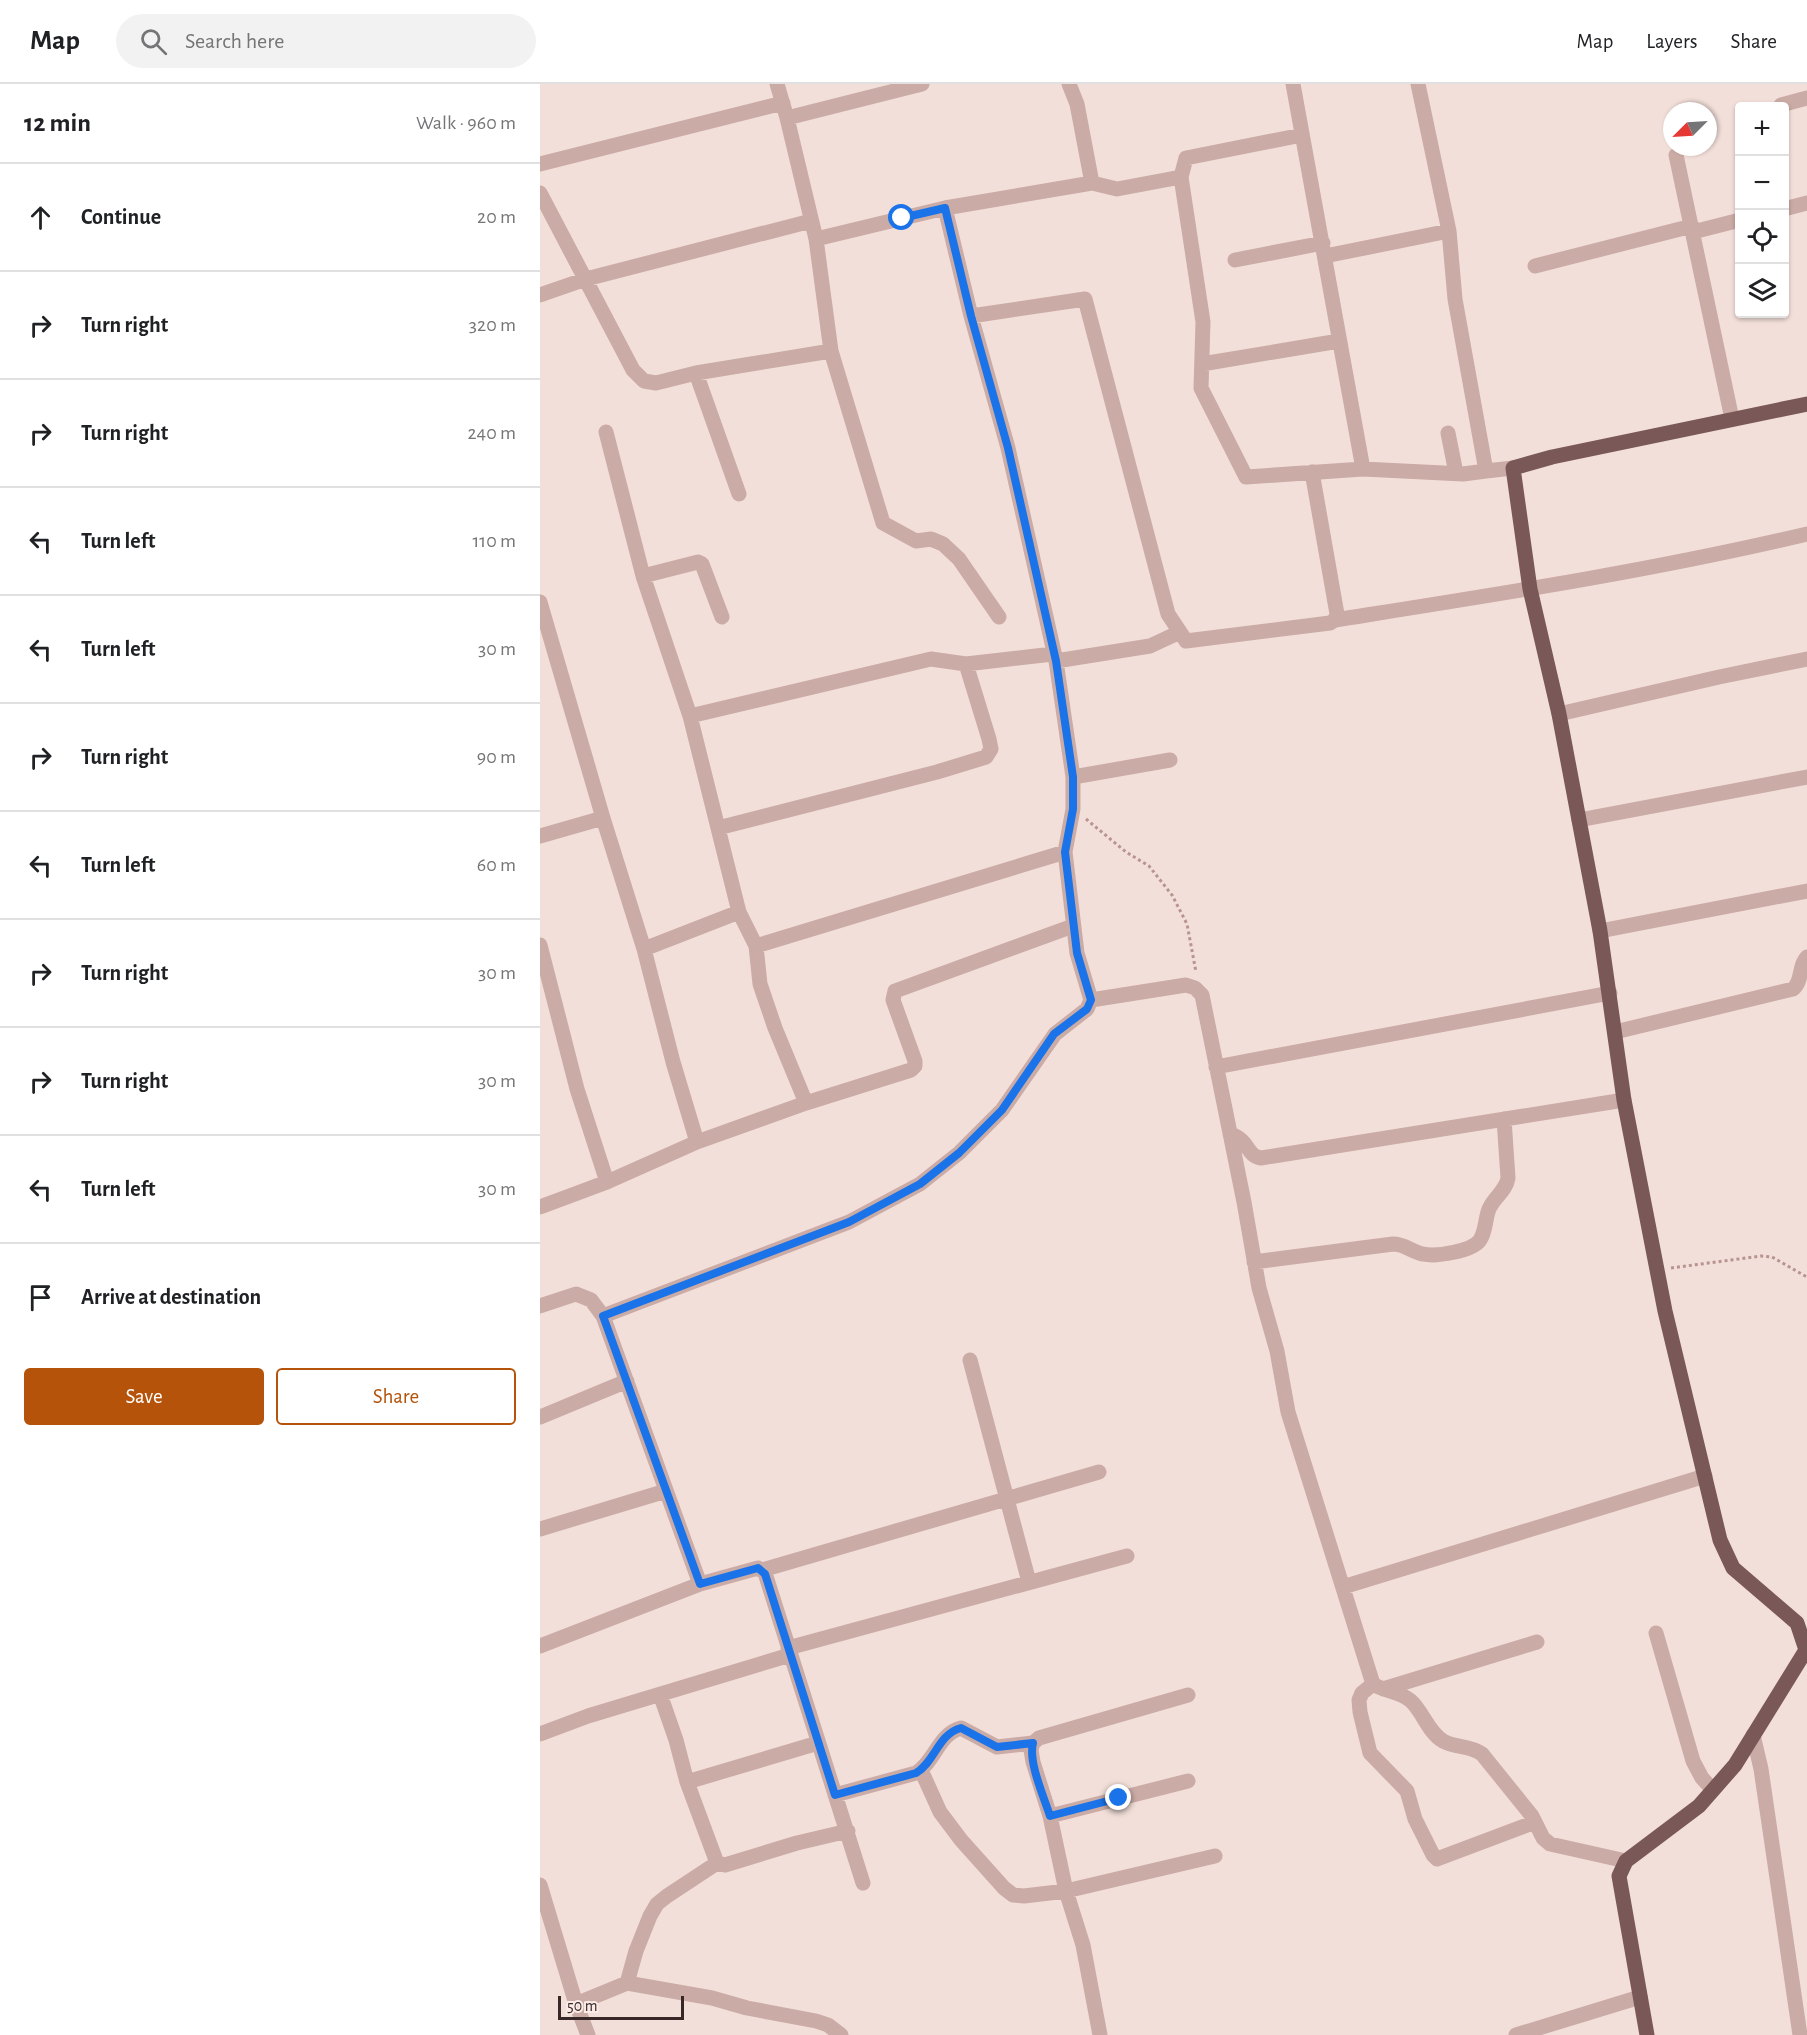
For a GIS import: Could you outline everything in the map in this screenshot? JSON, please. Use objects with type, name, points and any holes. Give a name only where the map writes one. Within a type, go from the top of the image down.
[{"type":"main road","points":[[1647,2035],[1619,1876],[1626,1861],[1699,1806],[1735,1765],[1807,1650],[1802,1621],[1733,1568],[1720,1540],[1668,1322],[1624,1100],[1600,931],[1559,714],[1530,589],[1513,468],[1552,457],[1807,404]]},
{"type":"street","points":[[777,84],[816,239],[831,351],[883,523],[916,541],[931,539],[943,544],[958,559],[999,616]]},
{"type":"street","points":[[540,164],[922,84]]},
{"type":"street","points":[[1069,84],[1077,104],[1092,183]]},
{"type":"street","points":[[1293,84],[1363,469]]},
{"type":"street","points":[[1418,84],[1449,231],[1455,299],[1486,471]]},
{"type":"street","points":[[1789,103],[1807,98]]},
{"type":"street","points":[[1302,135],[1186,158],[1181,177],[1203,322],[1202,388],[1246,477],[1363,469],[1463,474],[1513,468]]},
{"type":"street","points":[[1676,156],[1732,419]]},
{"type":"street","points":[[816,239],[945,208],[1092,183],[1116,189],[1181,177]]},
{"type":"street","points":[[540,193],[633,370],[644,381],[656,383],[696,373],[831,351]]},
{"type":"street","points":[[1789,208],[1807,203]]},
{"type":"street","points":[[603,1316],[849,1222],[920,1184],[959,1153],[1002,1110],[1054,1034],[1087,1009],[1091,1000],[1077,953],[1065,852],[1073,809],[1073,777],[1054,657],[1008,448],[971,316],[945,208]]},
{"type":"street","points":[[540,295],[586,279],[811,221]]},
{"type":"street","points":[[1535,266],[1735,221]]},
{"type":"street","points":[[1235,260],[1324,250],[1449,231]]},
{"type":"street","points":[[971,316],[1085,299],[1168,614],[1186,641],[1330,623],[1335,620],[1530,589],[1739,550],[1807,534]]},
{"type":"street","points":[[1202,364],[1339,341]]},
{"type":"street","points":[[696,373],[739,494]]},
{"type":"street","points":[[606,432],[643,576],[690,716],[739,912],[756,946],[760,984],[775,1028],[806,1103]]},
{"type":"street","points":[[1448,433],[1456,473]]},
{"type":"street","points":[[1312,472],[1337,614],[1335,620]]},
{"type":"street","points":[[643,576],[698,562],[702,564],[722,617]]},
{"type":"street","points":[[540,602],[545,637],[644,949],[673,1062],[697,1142]]},
{"type":"street","points":[[690,716],[932,659],[966,664],[1054,657],[1150,646],[1180,632]]},
{"type":"street","points":[[1559,714],[1807,658]]},
{"type":"street","points":[[718,828],[937,772],[986,757],[991,749],[989,739],[966,664]]},
{"type":"street","points":[[1073,777],[1170,760]]},
{"type":"street","points":[[1579,820],[1807,777]]},
{"type":"street","points":[[540,836],[603,818]]},
{"type":"street","points":[[756,946],[1065,852]]},
{"type":"street","points":[[1600,931],[1807,891]]},
{"type":"street","points":[[644,949],[739,912]]},
{"type":"street","points":[[540,1207],[607,1182],[697,1142],[806,1103],[911,1070],[915,1066],[915,1061],[893,1000],[895,991],[1073,926]]},
{"type":"street","points":[[540,945],[577,1089],[607,1182]]},
{"type":"street","points":[[1615,1032],[1793,989],[1799,981],[1803,961],[1807,957]]},
{"type":"street","points":[[1091,1000],[1186,985],[1195,988],[1202,995],[1259,1288],[1281,1368],[1288,1412],[1343,1587],[1378,1686]]},
{"type":"street","points":[[1216,1066],[1610,993]]},
{"type":"street","points":[[1230,1134],[1240,1138],[1245,1142],[1251,1154],[1261,1158],[1624,1100]]},
{"type":"street","points":[[1254,1262],[1393,1244],[1400,1244],[1418,1253],[1431,1255],[1473,1247],[1481,1238],[1489,1209],[1507,1184],[1504,1119]]},
{"type":"street","points":[[540,1306],[576,1294],[591,1300],[603,1316],[700,1584]]},
{"type":"street","points":[[970,1359],[1029,1582]]},
{"type":"street","points":[[540,1417],[627,1381]]},
{"type":"street","points":[[540,1646],[700,1584],[758,1568],[762,1570],[1099,1472]]},
{"type":"street","points":[[1343,1587],[1705,1476]]},
{"type":"street","points":[[540,1529],[666,1491]]},
{"type":"street","points":[[540,1734],[588,1716],[789,1651],[1127,1556]]},
{"type":"street","points":[[762,1570],[863,1883]]},
{"type":"street","points":[[1656,1633],[1693,1761],[1702,1778],[1713,1790]]},
{"type":"street","points":[[1534,1822],[1437,1859],[1433,1856],[1415,1819],[1407,1791],[1370,1753],[1359,1700],[1362,1693],[1378,1686],[1537,1642]]},
{"type":"street","points":[[1378,1686],[1402,1694],[1412,1702],[1441,1740],[1473,1748],[1482,1754],[1534,1822],[1543,1838],[1550,1844],[1559,1848],[1626,1861]]},
{"type":"street","points":[[660,1694],[676,1740],[687,1782],[717,1863]]},
{"type":"street","points":[[835,1795],[921,1770],[945,1737],[953,1730],[961,1728],[997,1747],[1033,1743],[1039,1738],[1188,1695]]},
{"type":"street","points":[[1753,1735],[1761,1769],[1800,2035]]},
{"type":"street","points":[[687,1782],[818,1743]]},
{"type":"street","points":[[1033,1743],[1031,1750],[1033,1762],[1050,1816],[1066,1891],[1083,1945],[1100,2035]]},
{"type":"street","points":[[921,1770],[940,1812],[961,1840],[1004,1888],[1013,1894],[1024,1896],[1066,1891],[1215,1856]]},
{"type":"street","points":[[1050,1816],[1188,1781]]},
{"type":"street","points":[[627,1983],[636,1951],[650,1916],[667,1896],[717,1863],[724,1865],[797,1843],[848,1831]]},
{"type":"street","points":[[540,1885],[576,2004],[588,2035]]},
{"type":"street","points":[[576,2004],[627,1983],[712,1998],[747,2008],[816,2021],[828,2025],[842,2035]]},
{"type":"street","points":[[1515,2035],[1640,1997]]},
{"type":"path","points":[[1073,809],[1126,852],[1149,866],[1172,895],[1187,924],[1196,975],[1195,988]]},
{"type":"path","points":[[1657,1270],[1761,1256],[1772,1257],[1807,1277]]},
{"type":"route","points":[[902,218],[945,208],[971,316],[1008,448],[1056,661],[1070,754],[1073,809],[1065,852],[1077,953],[1091,1000],[1087,1009],[1054,1034],[1002,1110],[959,1153],[920,1184],[849,1222],[603,1316],[700,1584],[758,1568],[765,1574],[835,1795],[916,1773],[926,1764],[945,1737],[953,1730],[961,1728],[997,1747],[1033,1743],[1031,1750],[1033,1762],[1050,1816],[1119,1798]]}]
